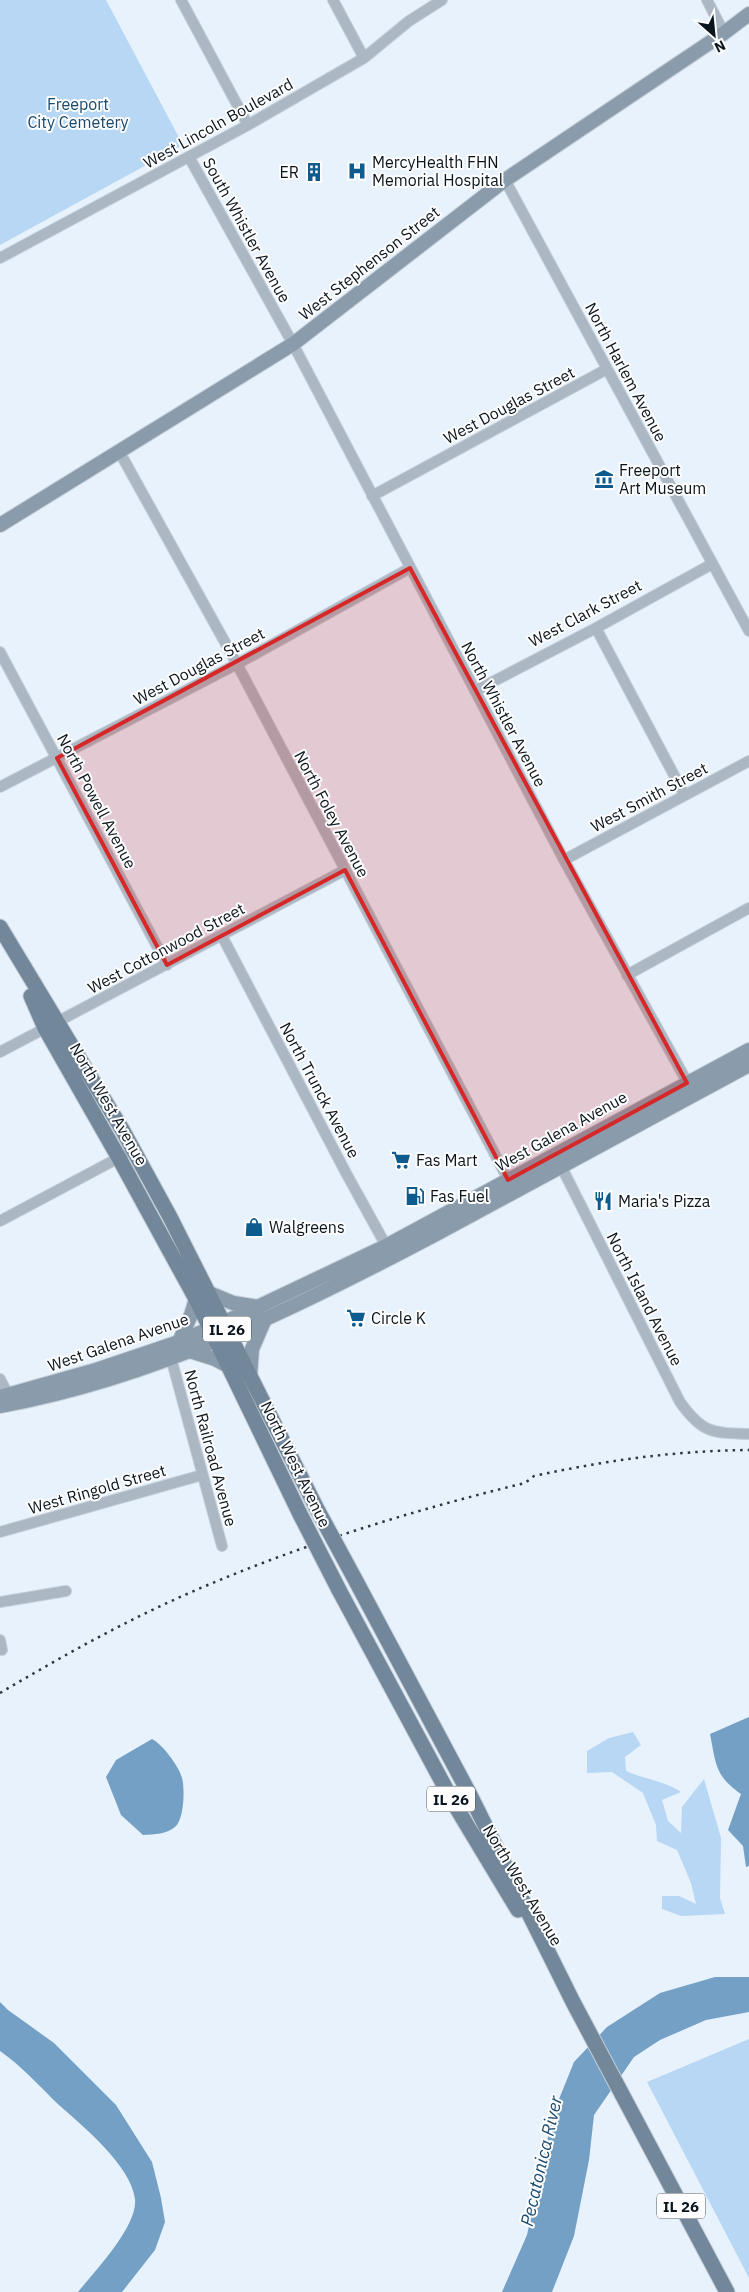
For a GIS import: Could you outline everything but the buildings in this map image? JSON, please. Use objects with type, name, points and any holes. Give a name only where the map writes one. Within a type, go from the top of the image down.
[{"type":"main road","name":"West Stephenson Street","points":[[0,525],[293,344],[505,180],[724,34],[749,14]]},
{"type":"main road","name":"North West Avenue","points":[[1,932],[120,1158],[202,1296]]},
{"type":"main road","name":"North West Avenue","points":[[51,1025],[134,1150],[220,1332],[250,1377],[317,1509],[470,1793],[573,2002],[727,2292]]},
{"type":"main road","name":"West Galena Avenue","points":[[5,1400],[97,1383],[190,1351],[220,1332],[389,1251],[512,1186],[562,1167],[690,1089],[749,1050]]},
{"type":"main road","name":"West Galena Avenue","points":[[512,1186],[555,1155],[690,1089],[749,1065]]},
{"type":"main road","points":[[179,1342],[202,1296],[233,1303],[261,1313],[252,1349],[250,1377]]},
{"type":"main road","name":"West Galena Avenue","points":[[5,1400],[179,1342],[220,1332]]},
{"type":"main road","name":"North West Avenue","points":[[220,1332],[230,1367],[300,1514],[339,1590],[453,1802],[573,2002]]},
{"type":"main road","points":[[190,1351],[230,1367]]},
{"type":"street","points":[[182,0],[248,125]]},
{"type":"street","points":[[334,0],[364,58]]},
{"type":"street","name":"West Lincoln Boulevard","points":[[0,258],[248,125],[364,58],[409,21],[442,0]]},
{"type":"street","points":[[707,0],[724,34]]},
{"type":"street","name":"South Whistler Avenue","points":[[189,157],[293,344]]},
{"type":"street","name":"North Harlem Avenue","points":[[505,180],[749,631]]},
{"type":"street","name":"North Whistler Avenue","points":[[293,344],[564,860],[690,1089]]},
{"type":"street","name":"West Douglas Street","points":[[372,496],[607,369]]},
{"type":"street","name":"North Foley Avenue","points":[[119,451],[237,664],[512,1186]]},
{"type":"street","name":"West Clark Street","points":[[475,690],[596,628],[712,564]]},
{"type":"street","name":"West Douglas Street","points":[[0,787],[237,664],[410,568]]},
{"type":"street","points":[[596,628],[684,794]]},
{"type":"street","name":"North Powell Avenue","points":[[0,652],[167,965]]},
{"type":"street","name":"West Smith Street","points":[[564,860],[684,794],[749,761]]},
{"type":"street","name":"West Cottonwood Street","points":[[0,1052],[345,870]]},
{"type":"street","points":[[627,975],[749,908]]},
{"type":"street","name":"North Trunck Avenue","points":[[222,936],[389,1251]]},
{"type":"street","points":[[0,1221],[134,1150]]},
{"type":"street","name":"North Island Avenue","points":[[555,1155],[680,1402],[700,1426],[725,1433],[749,1434]]},
{"type":"street","name":"North Railroad Avenue","points":[[171,1358],[222,1546]]},
{"type":"street","points":[[0,1379],[5,1400]]},
{"type":"street","name":"West Ringold Street","points":[[0,1532],[202,1475]]},
{"type":"street","points":[[0,1602],[66,1591]]},
{"type":"highlighted area","points":[[410,568],[687,1083],[508,1180],[345,870],[167,965],[57,758]]},
{"type":"green space","name":"Freeport City Cemetery","points":[[0,0],[106,0],[183,145],[0,245]]},
{"type":"green space","points":[[633,1732],[641,1745],[625,1757],[626,1771],[668,1785],[681,1792],[662,1800],[668,1821],[681,1833],[682,1807],[704,1779],[721,1838],[720,1898],[725,1914],[681,1916],[662,1909],[662,1896],[679,1896],[696,1904],[691,1883],[677,1850],[657,1841],[656,1825],[643,1793],[612,1772],[587,1773],[587,1751],[609,1738]]},
{"type":"green space","points":[[749,2039],[749,2278],[647,2082]]},
{"type":"shaded area","points":[[749,1717],[749,1866],[746,1867],[743,1846],[728,1830],[741,1794],[721,1775],[710,1734]]},
{"type":"shaded area","points":[[152,1739],[165,1750],[174,1762],[182,1778],[184,1796],[181,1817],[176,1826],[164,1833],[143,1835],[121,1815],[106,1777],[116,1760]]},
{"type":"shaded area","points":[[715,1977],[749,1977],[749,2012],[706,2020],[660,2040],[634,2057],[594,2115],[589,2160],[574,2236],[552,2292],[502,2292],[527,2235],[553,2114],[574,2062],[607,2027],[660,1993]]},
{"type":"shaded area","points":[[0,2002],[8,2010],[54,2043],[116,2105],[152,2162],[165,2222],[155,2250],[122,2292],[78,2292],[114,2248],[130,2222],[135,2199],[132,2186],[116,2160],[105,2148],[23,2070],[0,2051]]},
{"type":"railway","points":[[0,1693],[92,1640],[187,1594],[270,1560],[354,1531],[439,1505],[525,1483],[534,1476],[562,1470],[667,1454],[749,1450]]},
{"type":"place","name":"MercyHealth FHN Memorial Hospital","points":[[357,171]]},
{"type":"place","name":"ER","points":[[314,172]]},
{"type":"place","name":"Freeport Art Museum","points":[[604,479]]},
{"type":"place","name":"Fas Mart","points":[[401,1160]]},
{"type":"place","name":"Fas Fuel","points":[[415,1196]]},
{"type":"place","name":"Maria's Pizza","points":[[603,1201]]},
{"type":"place","name":"Walgreens","points":[[254,1227]]},
{"type":"place","name":"Circle K","points":[[356,1318]]},
{"type":"water label","name":"Pecatonica River","points":[[541,2161]]}]
